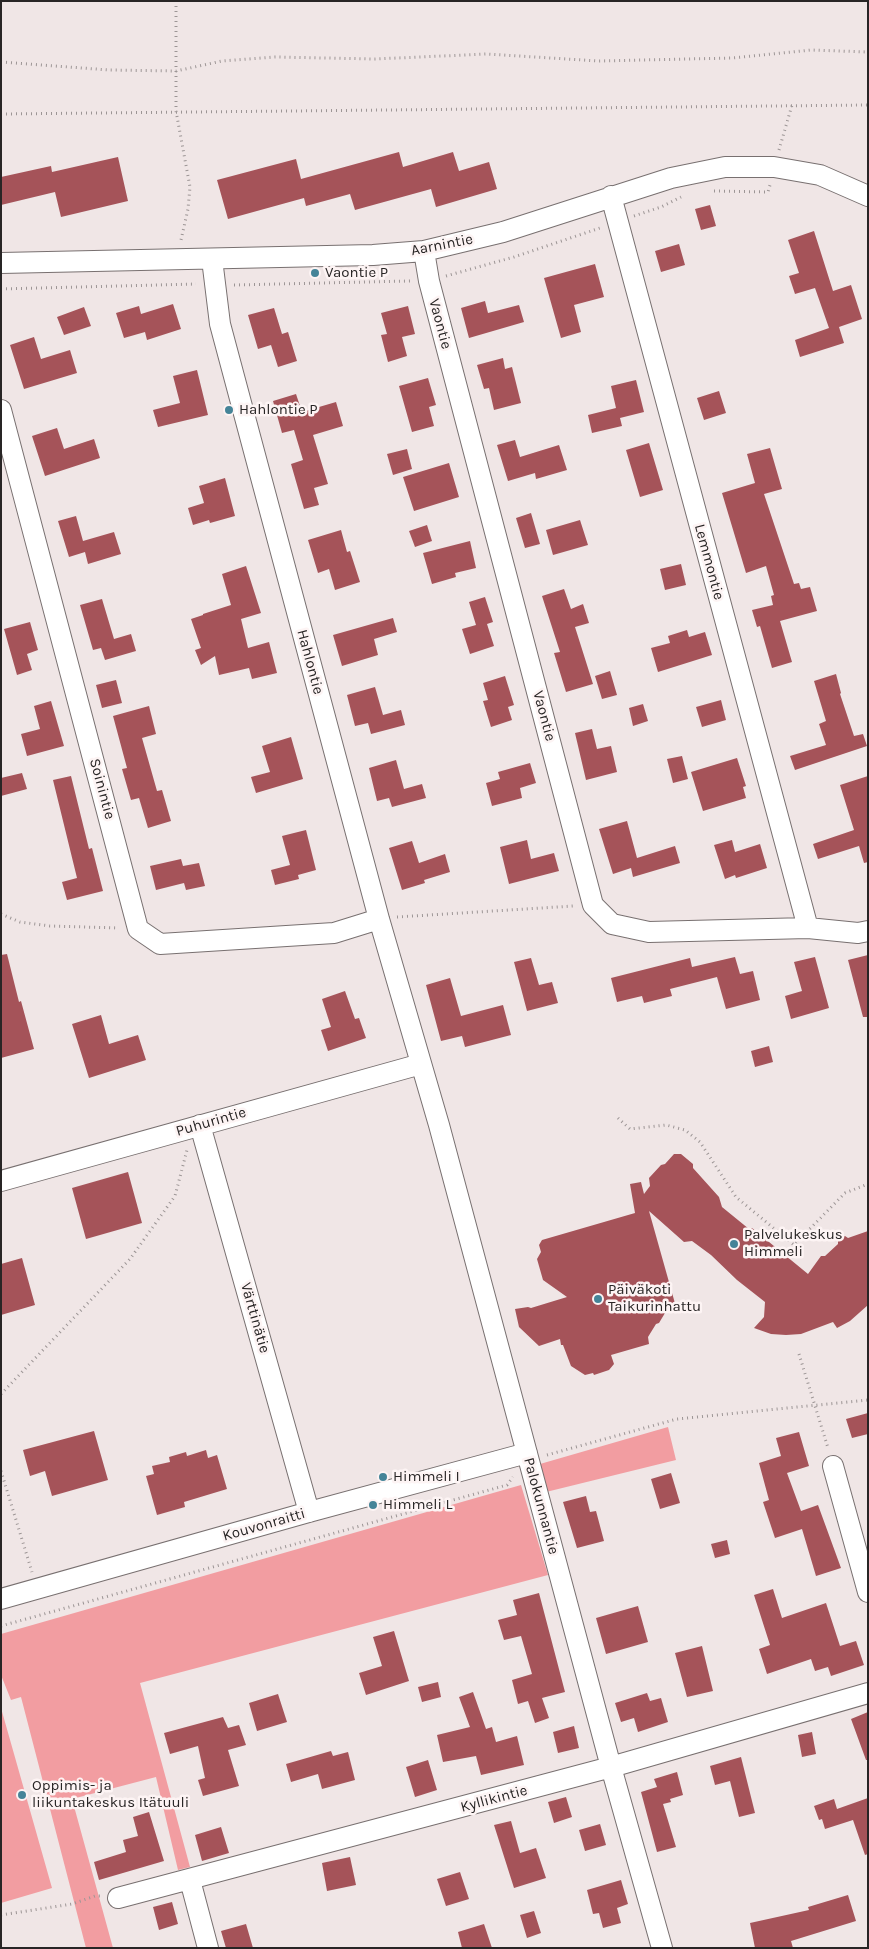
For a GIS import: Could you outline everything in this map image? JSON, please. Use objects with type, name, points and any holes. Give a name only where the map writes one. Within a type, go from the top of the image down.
[{"type":"street","name":"Aarnintie","points":[[1,263],[373,255],[424,251],[503,232],[671,178],[725,167],[774,167],[820,175],[868,196]]},
{"type":"street","name":"Lemmontie","points":[[611,196],[808,928]]},
{"type":"street","name":"Vaontie","points":[[424,251],[429,281],[593,905]]},
{"type":"street","name":"Hahlontie","points":[[212,259],[220,324],[420,1064]]},
{"type":"street","name":"Soinintie","points":[[1,410],[138,929]]},
{"type":"street","points":[[593,905],[612,924],[649,932],[808,928],[858,933],[868,932]]},
{"type":"street","points":[[138,929],[160,944],[334,933],[379,918]]},
{"type":"street","name":"Puhurintie","points":[[1,1180],[420,1064]]},
{"type":"street","name":"Palokunnantie","points":[[420,1064],[662,1948]]},
{"type":"street","name":"Värttinätie","points":[[200,1125],[309,1512]]},
{"type":"street","name":"Kouvonraitti","points":[[1,1599],[309,1512],[528,1459]]},
{"type":"street","points":[[834,1466],[868,1592]]},
{"type":"street","name":"Kyllikintie","points":[[118,1898],[611,1767],[868,1693]]},
{"type":"street","points":[[190,1880],[208,1948]]},
{"type":"path","points":[[176,1],[176,111],[190,187],[188,209],[181,238],[182,284]]},
{"type":"path","points":[[1,62],[109,70],[176,71],[222,60],[275,57],[374,59],[487,54],[599,61],[732,58],[811,50],[868,52]]},
{"type":"path","points":[[1,114],[868,105]]},
{"type":"path","points":[[379,918],[593,905]]},
{"type":"path","points":[[1,914],[20,922],[50,926],[138,929]]},
{"type":"path","points":[[618,1118],[630,1129],[666,1125],[685,1130],[700,1142],[736,1196],[794,1245],[845,1193],[868,1184]]},
{"type":"path","points":[[1,1394],[130,1259],[175,1196],[188,1144]]},
{"type":"path","points":[[799,1354],[834,1466]]},
{"type":"path","points":[[1,1626],[507,1485],[528,1459],[547,1456],[677,1419],[868,1400]]},
{"type":"path","points":[[1,1471],[37,1589]]},
{"type":"path","points":[[1,1916],[72,1904],[95,1896],[118,1898]]},
{"type":"shaded area","points":[[668,1427],[676,1460],[546,1492],[540,1464]]},
{"type":"shaded area","points":[[521,1485],[548,1575],[140,1683],[190,1867],[178,1870],[156,1777],[72,1799],[113,1948],[86,1948],[21,1697],[11,1700],[1,1675],[1,1634]]},
{"type":"shaded area","points":[[1,1708],[52,1888],[1,1903]]},
{"type":"building","points":[[399,152],[403,167],[453,152],[459,171],[489,162],[497,189],[436,207],[431,189],[355,210],[350,194],[306,206],[304,198],[228,219],[217,180],[296,159],[301,179]]},
{"type":"building","points":[[118,157],[128,201],[61,217],[55,192],[1,205],[1,177],[51,166],[52,172]]},
{"type":"building","points":[[710,205],[716,226],[701,230],[695,209]]},
{"type":"building","points":[[814,231],[833,291],[851,285],[862,319],[839,327],[844,343],[800,357],[795,340],[829,328],[815,288],[795,294],[789,276],[799,273],[788,240]]},
{"type":"building","points":[[679,244],[685,265],[661,272],[655,251]]},
{"type":"building","points":[[595,264],[604,297],[574,305],[581,332],[561,338],[544,278]]},
{"type":"building","points":[[485,301],[488,313],[519,305],[524,322],[469,338],[461,308]]},
{"type":"building","points":[[173,304],[181,329],[147,340],[145,332],[124,338],[116,313],[139,306],[141,314]]},
{"type":"building","points":[[408,306],[415,334],[402,337],[407,356],[388,362],[381,335],[387,334],[381,313]]},
{"type":"building","points":[[84,307],[91,326],[64,335],[57,317]]},
{"type":"building","points":[[274,308],[282,334],[288,332],[297,361],[278,367],[271,345],[258,349],[248,315]]},
{"type":"building","points":[[34,337],[41,359],[70,350],[77,373],[24,389],[10,345]]},
{"type":"building","points":[[503,358],[505,369],[512,367],[521,403],[494,410],[489,388],[484,389],[477,365]]},
{"type":"building","points":[[197,370],[208,415],[158,427],[153,410],[180,403],[173,376]]},
{"type":"building","points":[[428,378],[436,405],[429,407],[434,426],[412,432],[399,386]]},
{"type":"building","points":[[636,380],[644,412],[620,418],[622,426],[592,433],[588,415],[616,408],[611,386]]},
{"type":"building","points":[[719,391],[726,413],[704,420],[697,398]]},
{"type":"building","points":[[296,394],[302,412],[336,402],[343,426],[313,435],[328,484],[314,488],[319,505],[304,509],[291,464],[303,460],[294,430],[282,433],[273,401]]},
{"type":"building","points":[[57,428],[64,449],[94,439],[100,458],[45,476],[32,436]]},
{"type":"building","points":[[515,440],[520,457],[559,445],[567,470],[536,479],[535,473],[508,481],[497,445]]},
{"type":"building","points":[[649,443],[663,490],[640,497],[626,450]]},
{"type":"building","points":[[770,448],[782,489],[764,494],[794,584],[799,583],[801,589],[810,587],[817,611],[780,621],[792,662],[772,668],[760,626],[757,627],[752,610],[773,605],[771,596],[774,595],[766,566],[746,573],[722,493],[755,483],[747,454]]},
{"type":"building","points":[[407,449],[412,469],[393,475],[387,454]]},
{"type":"building","points":[[449,463],[459,497],[414,511],[403,477]]},
{"type":"building","points":[[225,478],[235,516],[210,523],[209,520],[193,525],[188,508],[204,503],[199,486]]},
{"type":"building","points":[[531,513],[540,544],[525,548],[516,518]]},
{"type":"building","points":[[76,516],[83,541],[114,532],[121,554],[88,564],[85,552],[69,557],[58,521]]},
{"type":"building","points":[[580,520],[588,545],[553,555],[546,530]]},
{"type":"building","points":[[427,525],[432,541],[415,547],[409,531]]},
{"type":"building","points":[[341,530],[347,552],[350,551],[360,582],[335,590],[329,569],[318,573],[308,540]]},
{"type":"building","points":[[470,541],[476,568],[455,573],[456,577],[432,584],[423,553]]},
{"type":"building","points":[[681,564],[686,585],[665,590],[660,569]]},
{"type":"building","points":[[246,566],[261,613],[241,619],[248,648],[269,642],[277,673],[252,679],[249,668],[219,675],[215,656],[201,665],[195,650],[201,648],[191,619],[231,605],[222,574]]},
{"type":"building","points":[[564,589],[571,609],[583,604],[589,623],[575,627],[593,684],[566,692],[554,653],[560,652],[542,596]]},
{"type":"building","points":[[485,597],[493,622],[487,624],[494,646],[470,654],[462,629],[476,625],[469,602]]},
{"type":"building","points":[[102,599],[114,639],[131,634],[136,651],[105,660],[101,648],[93,650],[80,605]]},
{"type":"building","points":[[393,618],[397,632],[374,639],[378,655],[342,666],[333,635]]},
{"type":"building","points":[[30,622],[38,650],[27,654],[32,670],[17,675],[4,629]]},
{"type":"building","points":[[687,630],[689,637],[705,632],[712,655],[658,672],[651,648],[670,643],[668,636]]},
{"type":"building","points":[[610,671],[617,695],[602,699],[595,676]]},
{"type":"building","points":[[836,674],[840,694],[854,736],[863,734],[867,746],[795,770],[790,756],[826,745],[819,724],[826,721],[814,681]]},
{"type":"building","points":[[505,676],[514,705],[508,707],[512,720],[491,727],[483,701],[488,700],[483,683]]},
{"type":"building","points":[[116,680],[122,703],[102,708],[96,685]]},
{"type":"building","points":[[375,687],[383,715],[401,710],[405,725],[371,734],[368,723],[355,726],[347,695]]},
{"type":"building","points":[[721,700],[726,720],[702,727],[696,707]]},
{"type":"building","points":[[51,701],[64,746],[27,756],[21,734],[40,729],[34,706]]},
{"type":"building","points":[[643,704],[648,721],[633,726],[629,708]]},
{"type":"building","points":[[149,706],[156,734],[142,738],[157,791],[162,790],[171,821],[148,828],[139,798],[131,800],[122,769],[127,768],[113,716]]},
{"type":"building","points":[[592,729],[597,749],[611,746],[617,772],[586,780],[575,733]]},
{"type":"building","points":[[291,737],[303,779],[256,793],[251,777],[270,772],[262,746]]},
{"type":"building","points":[[682,756],[688,779],[673,783],[667,759]]},
{"type":"building","points":[[737,758],[746,786],[743,787],[746,798],[703,811],[691,772]]},
{"type":"building","points":[[396,760],[404,789],[422,784],[426,798],[392,807],[389,798],[377,801],[369,768]]},
{"type":"building","points":[[530,763],[536,783],[520,788],[522,798],[492,806],[486,783],[500,779],[498,772]]},
{"type":"building","points":[[22,773],[27,789],[1,796],[1,778]]},
{"type":"building","points":[[71,776],[89,849],[92,848],[103,891],[67,900],[62,882],[77,878],[53,780]]},
{"type":"building","points":[[868,776],[868,862],[864,863],[859,846],[818,859],[813,844],[854,830],[840,785]]},
{"type":"building","points":[[627,821],[637,858],[675,846],[680,863],[633,877],[631,868],[613,874],[599,829]]},
{"type":"building","points":[[306,830],[316,870],[298,875],[299,879],[275,885],[271,870],[290,865],[282,836]]},
{"type":"building","points":[[527,840],[531,859],[554,853],[559,871],[509,884],[500,847]]},
{"type":"building","points":[[732,840],[735,852],[760,844],[767,868],[736,878],[735,875],[725,879],[714,845]]},
{"type":"building","points":[[412,841],[419,863],[445,854],[450,872],[424,880],[425,883],[402,890],[389,848]]},
{"type":"building","points":[[181,859],[183,866],[199,863],[205,886],[186,890],[184,883],[156,890],[150,866]]},
{"type":"building","points":[[7,954],[19,1002],[21,1001],[34,1049],[1,1058],[1,955]]},
{"type":"building","points":[[868,955],[868,1017],[863,1017],[848,960]]},
{"type":"building","points":[[735,957],[740,974],[753,971],[760,1000],[726,1009],[717,977],[670,989],[672,996],[644,1003],[642,996],[617,1002],[611,978],[690,958],[692,967]]},
{"type":"building","points":[[815,957],[829,1008],[791,1019],[785,996],[802,991],[794,962]]},
{"type":"building","points":[[531,958],[539,985],[552,982],[558,1003],[527,1011],[514,962]]},
{"type":"building","points":[[450,978],[461,1016],[503,1005],[511,1035],[465,1047],[462,1036],[441,1041],[426,985]]},
{"type":"building","points":[[345,991],[355,1019],[359,1018],[366,1038],[328,1051],[321,1030],[331,1027],[322,999]]},
{"type":"building","points":[[101,1015],[109,1044],[138,1035],[146,1060],[89,1078],[72,1024]]},
{"type":"building","points":[[769,1046],[773,1062],[755,1067],[751,1051]]},
{"type":"building","points":[[674,1154],[681,1154],[693,1164],[693,1168],[719,1197],[722,1207],[749,1229],[752,1228],[808,1274],[821,1256],[825,1256],[838,1244],[838,1241],[845,1236],[848,1238],[868,1231],[868,1305],[850,1321],[837,1328],[833,1322],[801,1334],[786,1335],[771,1334],[754,1328],[764,1317],[765,1302],[737,1280],[711,1255],[692,1241],[684,1242],[649,1211],[676,1307],[668,1308],[659,1323],[656,1324],[648,1337],[649,1344],[611,1355],[614,1364],[609,1370],[594,1375],[593,1373],[585,1375],[571,1366],[560,1339],[539,1346],[519,1327],[515,1309],[531,1308],[567,1297],[543,1280],[537,1259],[541,1252],[539,1245],[542,1240],[635,1213],[630,1184],[641,1182],[644,1194],[650,1186],[649,1178]]},
{"type":"building","points":[[128,1172],[142,1223],[86,1239],[72,1188]]},
{"type":"building","points":[[22,1258],[35,1305],[1,1315],[1,1264]]},
{"type":"building","points":[[868,1413],[868,1434],[852,1438],[846,1419]]},
{"type":"building","points":[[94,1431],[108,1480],[52,1496],[45,1471],[30,1476],[23,1450]]},
{"type":"building","points":[[799,1432],[809,1466],[787,1473],[801,1511],[818,1505],[841,1568],[816,1576],[802,1529],[775,1538],[763,1502],[769,1500],[759,1463],[781,1456],[776,1438]]},
{"type":"building","points":[[206,1450],[208,1458],[217,1455],[227,1489],[184,1502],[185,1507],[157,1515],[146,1476],[154,1474],[152,1466],[170,1462],[169,1457],[186,1452],[187,1456]]},
{"type":"building","points":[[671,1473],[680,1503],[660,1509],[651,1479]]},
{"type":"building","points":[[586,1496],[590,1512],[596,1511],[604,1541],[577,1548],[563,1502]]},
{"type":"building","points":[[727,1540],[730,1554],[715,1558],[711,1544]]},
{"type":"building","points":[[773,1589],[782,1618],[826,1603],[840,1646],[856,1641],[864,1665],[831,1676],[828,1667],[815,1671],[811,1659],[767,1674],[759,1649],[770,1645],[754,1595]]},
{"type":"building","points":[[539,1593],[565,1692],[542,1698],[549,1718],[535,1723],[528,1701],[518,1704],[512,1680],[532,1674],[521,1636],[504,1640],[498,1620],[517,1615],[513,1600]]},
{"type":"building","points":[[638,1606],[648,1642],[606,1654],[596,1618]]},
{"type":"building","points":[[394,1631],[409,1681],[366,1695],[359,1673],[382,1666],[373,1637]]},
{"type":"building","points":[[702,1646],[713,1691],[687,1697],[675,1653]]},
{"type":"building","points":[[438,1682],[441,1697],[422,1702],[418,1687]]},
{"type":"building","points":[[473,1692],[486,1729],[492,1727],[496,1742],[517,1736],[524,1765],[481,1775],[476,1756],[443,1762],[437,1735],[470,1727],[459,1697]]},
{"type":"building","points":[[647,1693],[650,1701],[661,1698],[668,1722],[638,1732],[634,1718],[621,1722],[615,1703]]},
{"type":"building","points":[[278,1694],[287,1722],[257,1731],[249,1703]]},
{"type":"building","points":[[868,1712],[868,1760],[866,1760],[851,1719]]},
{"type":"building","points":[[223,1717],[228,1728],[239,1725],[246,1745],[228,1750],[239,1786],[203,1796],[198,1780],[205,1778],[198,1746],[170,1754],[164,1733]]},
{"type":"building","points":[[574,1726],[579,1748],[558,1753],[553,1732]]},
{"type":"building","points":[[812,1732],[816,1754],[802,1757],[798,1735]]},
{"type":"building","points":[[331,1751],[333,1756],[348,1752],[355,1780],[322,1789],[318,1774],[291,1782],[286,1764]]},
{"type":"building","points":[[741,1757],[755,1813],[739,1817],[730,1781],[715,1785],[710,1766]]},
{"type":"building","points":[[428,1760],[437,1790],[415,1797],[406,1767]]},
{"type":"building","points":[[677,1772],[683,1795],[670,1799],[671,1802],[663,1804],[676,1847],[657,1852],[641,1792],[657,1787],[654,1779]]},
{"type":"building","points":[[566,1797],[572,1817],[554,1823],[548,1802]]},
{"type":"building","points":[[868,1798],[868,1854],[865,1855],[853,1820],[825,1829],[822,1819],[819,1820],[814,1806],[834,1799],[837,1809]]},
{"type":"building","points":[[149,1812],[164,1861],[99,1880],[94,1862],[126,1852],[123,1840],[138,1836],[133,1817]]},
{"type":"building","points":[[511,1821],[520,1853],[536,1848],[546,1878],[514,1888],[494,1825]]},
{"type":"building","points":[[600,1824],[606,1845],[585,1851],[579,1830]]},
{"type":"building","points":[[221,1827],[229,1853],[202,1861],[195,1835]]},
{"type":"building","points":[[350,1857],[356,1885],[327,1891],[322,1863]]},
{"type":"building","points":[[460,1872],[469,1899],[446,1906],[437,1879]]},
{"type":"building","points":[[621,1880],[628,1904],[617,1908],[621,1923],[603,1928],[599,1913],[593,1914],[587,1890]]},
{"type":"building","points":[[848,1895],[856,1921],[791,1941],[793,1948],[755,1948],[750,1923],[809,1910],[808,1907]]},
{"type":"building","points":[[172,1902],[178,1924],[159,1930],[153,1907]]},
{"type":"building","points":[[534,1911],[541,1933],[527,1938],[520,1915]]},
{"type":"building","points":[[246,1924],[253,1948],[226,1948],[221,1931]]},
{"type":"building","points":[[484,1924],[492,1948],[462,1948],[458,1932]]},
{"type":"place","name":"Vaontie P","points":[[315,273]]},
{"type":"place","name":"Hahlontie P","points":[[229,410]]},
{"type":"place","name":"Palvelukeskus Himmeli","points":[[734,1244]]},
{"type":"place","name":"Päiväkoti Taikurinhattu","points":[[598,1299]]},
{"type":"place","name":"Himmeli I","points":[[383,1477]]},
{"type":"place","name":"Himmeli L","points":[[373,1505]]},
{"type":"place","name":"Oppimis- ja liikuntakeskus Itätuuli","points":[[22,1795]]}]
